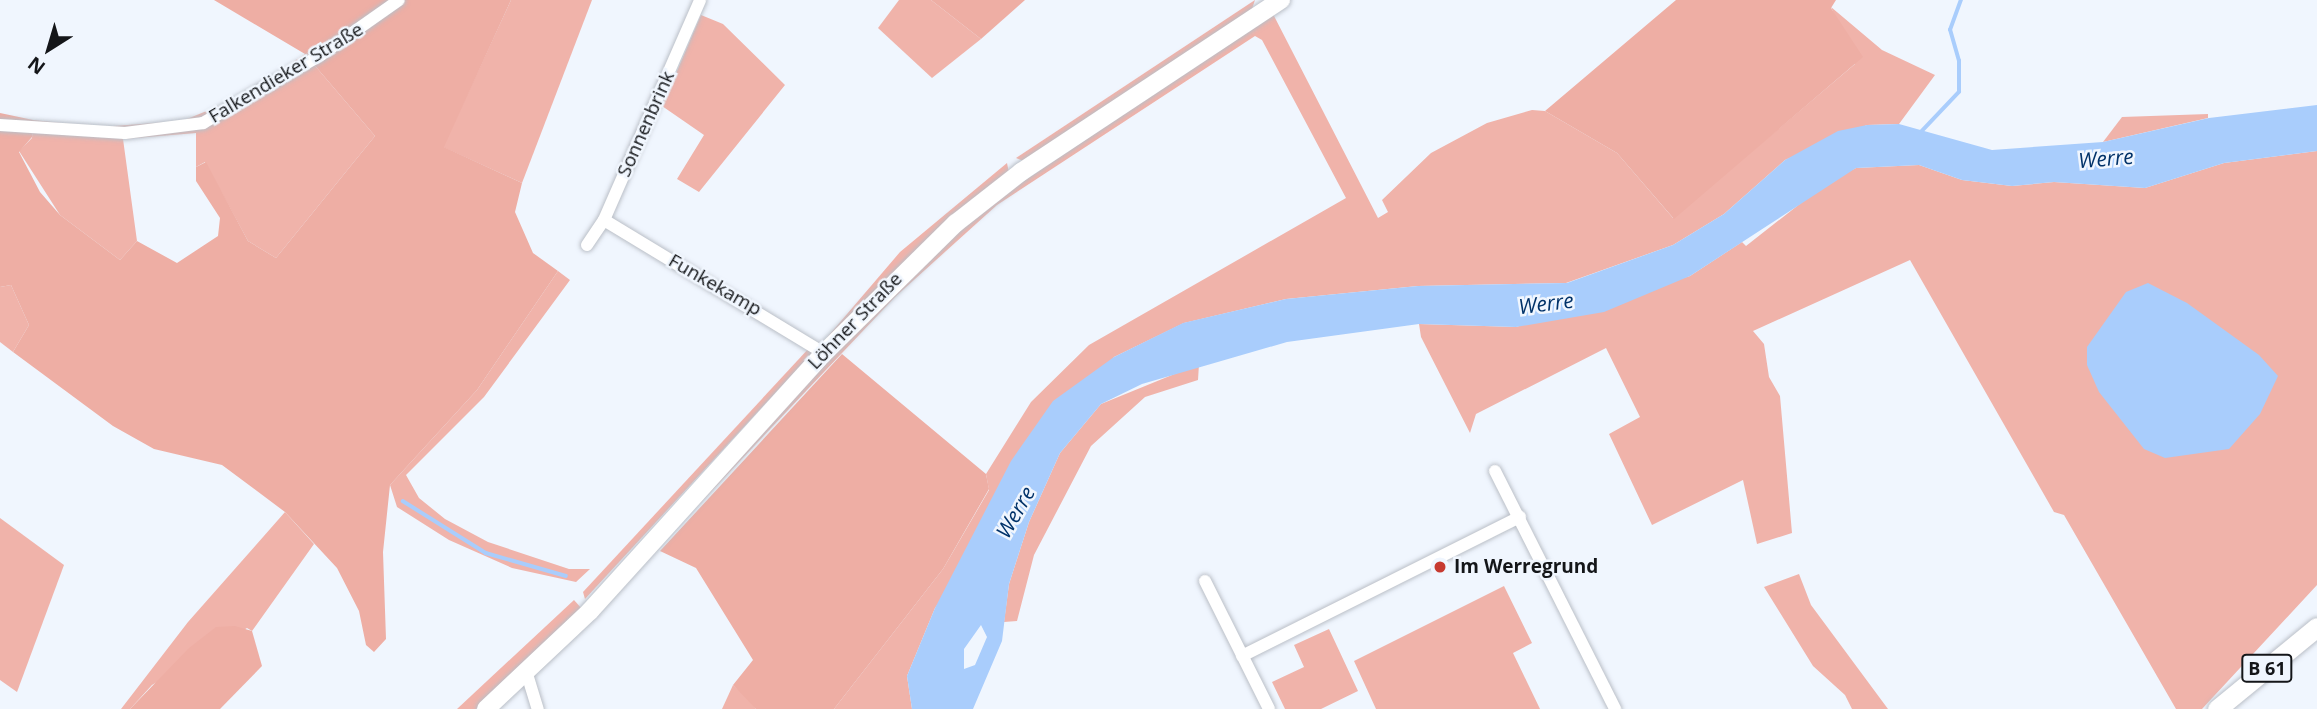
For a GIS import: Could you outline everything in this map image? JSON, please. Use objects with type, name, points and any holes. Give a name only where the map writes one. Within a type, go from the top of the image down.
[{"type":"main road","name":"Löhner Straße","points":[[486,709],[527,674],[885,289],[993,193],[1270,3]]},
{"type":"main road","name":"B 61","points":[[2217,709],[2317,627]]},
{"type":"street","name":"Falkendieker Straße","points":[[0,125],[20,130],[125,133],[203,123],[321,55],[399,0]]},
{"type":"street","name":"Sonnenbrink","points":[[587,245],[604,220],[700,0]]},
{"type":"street","points":[[0,131],[20,130]]},
{"type":"street","name":"Funkekamp","points":[[604,220],[824,353]]},
{"type":"street","points":[[1496,471],[1614,706],[1600,709]]},
{"type":"street","points":[[1242,656],[1520,517]]},
{"type":"street","points":[[1205,581],[1269,709]]},
{"type":"street","points":[[527,674],[538,709]]},
{"type":"shaded area","points":[[214,0],[511,0],[444,147],[522,183],[515,212],[533,253],[558,271],[477,390],[390,485],[383,552],[386,639],[374,652],[366,645],[359,611],[337,568],[285,512],[222,465],[154,449],[113,426],[13,352],[29,325],[11,285],[0,287],[0,113],[33,120],[32,137],[19,152],[40,192],[60,215],[120,260],[137,241],[177,263],[218,236],[220,218],[196,181],[196,167],[206,162],[248,241],[276,258],[375,136],[305,54]]},
{"type":"shaded area","points":[[511,0],[592,0],[522,183],[443,147]]},
{"type":"shaded area","points":[[899,0],[931,0],[981,39],[932,78],[878,28]]},
{"type":"shaded area","points":[[931,0],[1025,0],[981,39]]},
{"type":"shaded area","points":[[1255,0],[1251,12],[1026,162],[1016,158]]},
{"type":"shaded area","points":[[1676,0],[1836,0],[1831,8],[1863,57],[1674,219],[1617,153],[1545,111]]},
{"type":"shaded area","points":[[1831,7],[1882,50],[1935,75],[1899,124],[1867,125],[1785,160],[1724,214],[1673,245],[1566,283],[1418,286],[1286,299],[1184,323],[1114,357],[935,608],[907,676],[912,709],[834,709],[943,569],[989,490],[986,474],[1031,402],[1089,345],[1346,198],[1262,40],[1255,36],[997,205],[895,297],[596,613],[837,350],[978,212],[1273,14],[1378,218],[1388,212],[1382,200],[1431,153],[1487,123],[1532,110],[1545,111],[1617,153],[1673,218],[1855,64]]},
{"type":"shaded area","points":[[701,15],[723,24],[785,85],[699,192],[677,179],[704,135],[662,106]]},
{"type":"shaded area","points":[[305,54],[375,136],[276,258],[248,241],[205,162],[196,167],[196,133],[123,139],[137,241],[120,260],[60,215],[19,151],[32,138],[33,120],[100,127],[182,121],[234,100]]},
{"type":"shaded area","points":[[2208,114],[2208,118],[2103,142],[2122,117]]},
{"type":"shaded area","points":[[2317,151],[2317,585],[2202,709],[2176,709],[2064,515],[2054,512],[1910,260],[1753,331],[1764,344],[1769,377],[1780,396],[1792,533],[1757,544],[1743,480],[1652,525],[1609,434],[1640,417],[1606,348],[1476,414],[1470,433],[1421,337],[1419,324],[1516,327],[1690,276],[1742,242],[1746,246],[1829,181],[1856,168],[1919,165],[1962,180],[2012,186],[2054,182],[2145,188],[2224,163]]},
{"type":"shaded area","points":[[1007,163],[1009,173],[944,225],[824,341],[900,252]]},
{"type":"shaded area","points":[[558,271],[570,280],[484,397],[406,475],[419,498],[445,519],[488,542],[569,569],[590,569],[576,582],[512,568],[449,540],[397,507],[390,485],[477,390]]},
{"type":"shaded area","points":[[11,285],[29,325],[13,352],[0,342],[0,287]]},
{"type":"shaded area","points":[[810,347],[813,352],[585,599],[583,592]]},
{"type":"shaded area","points":[[842,354],[986,474],[989,489],[943,569],[834,709],[756,709],[733,685],[753,660],[696,568],[660,551]]},
{"type":"shaded area","points":[[1199,364],[1198,380],[1145,397],[1091,446],[1034,555],[1017,621],[1004,622],[1009,584],[1029,522],[1060,453],[1101,404]]},
{"type":"shaded area","points":[[285,512],[314,544],[252,631],[247,628],[152,685],[130,709],[121,709],[188,622]]},
{"type":"shaded area","points":[[0,518],[64,565],[17,692],[0,680]]},
{"type":"shaded area","points":[[1799,574],[1811,605],[1888,709],[1852,709],[1845,695],[1813,666],[1764,587]]},
{"type":"shaded area","points":[[1504,586],[1532,643],[1513,653],[1540,709],[1376,709],[1354,661]]},
{"type":"shaded area","points":[[574,600],[582,609],[497,692],[476,709],[457,709]]},
{"type":"shaded area","points":[[235,626],[252,631],[262,666],[220,709],[130,709],[189,648],[216,627]]},
{"type":"shaded area","points":[[1329,629],[1358,691],[1321,709],[1285,709],[1272,682],[1304,667],[1294,645]]},
{"type":"shaded area","points":[[733,685],[750,700],[756,709],[722,709]]},
{"type":"water","name":"Werre","points":[[2317,105],[2317,151],[2224,163],[2145,188],[2054,182],[2012,186],[1962,180],[1919,165],[1856,168],[1690,276],[1604,312],[1516,327],[1419,324],[1287,342],[1142,384],[1101,404],[1060,453],[1029,522],[1009,584],[1002,641],[973,709],[912,709],[907,676],[935,608],[1011,461],[1053,401],[1114,357],[1183,323],[1286,299],[1418,286],[1567,283],[1673,245],[1724,214],[1785,160],[1838,131],[1867,125],[1899,124],[1992,150],[2103,142],[2209,118]],"holes":[[[981,625],[987,637],[975,665],[964,669],[964,649]]]},
{"type":"water","points":[[2148,283],[2187,303],[2259,355],[2278,376],[2260,414],[2229,449],[2165,458],[2144,449],[2099,392],[2087,365],[2087,347],[2126,292]]},
{"type":"waterway","points":[[1921,132],[1959,92],[1959,61],[1950,30],[1961,0]]},
{"type":"waterway","points":[[403,501],[486,553],[566,576]]},
{"type":"place","name":"Im Werregrund","points":[[1440,567]]}]
